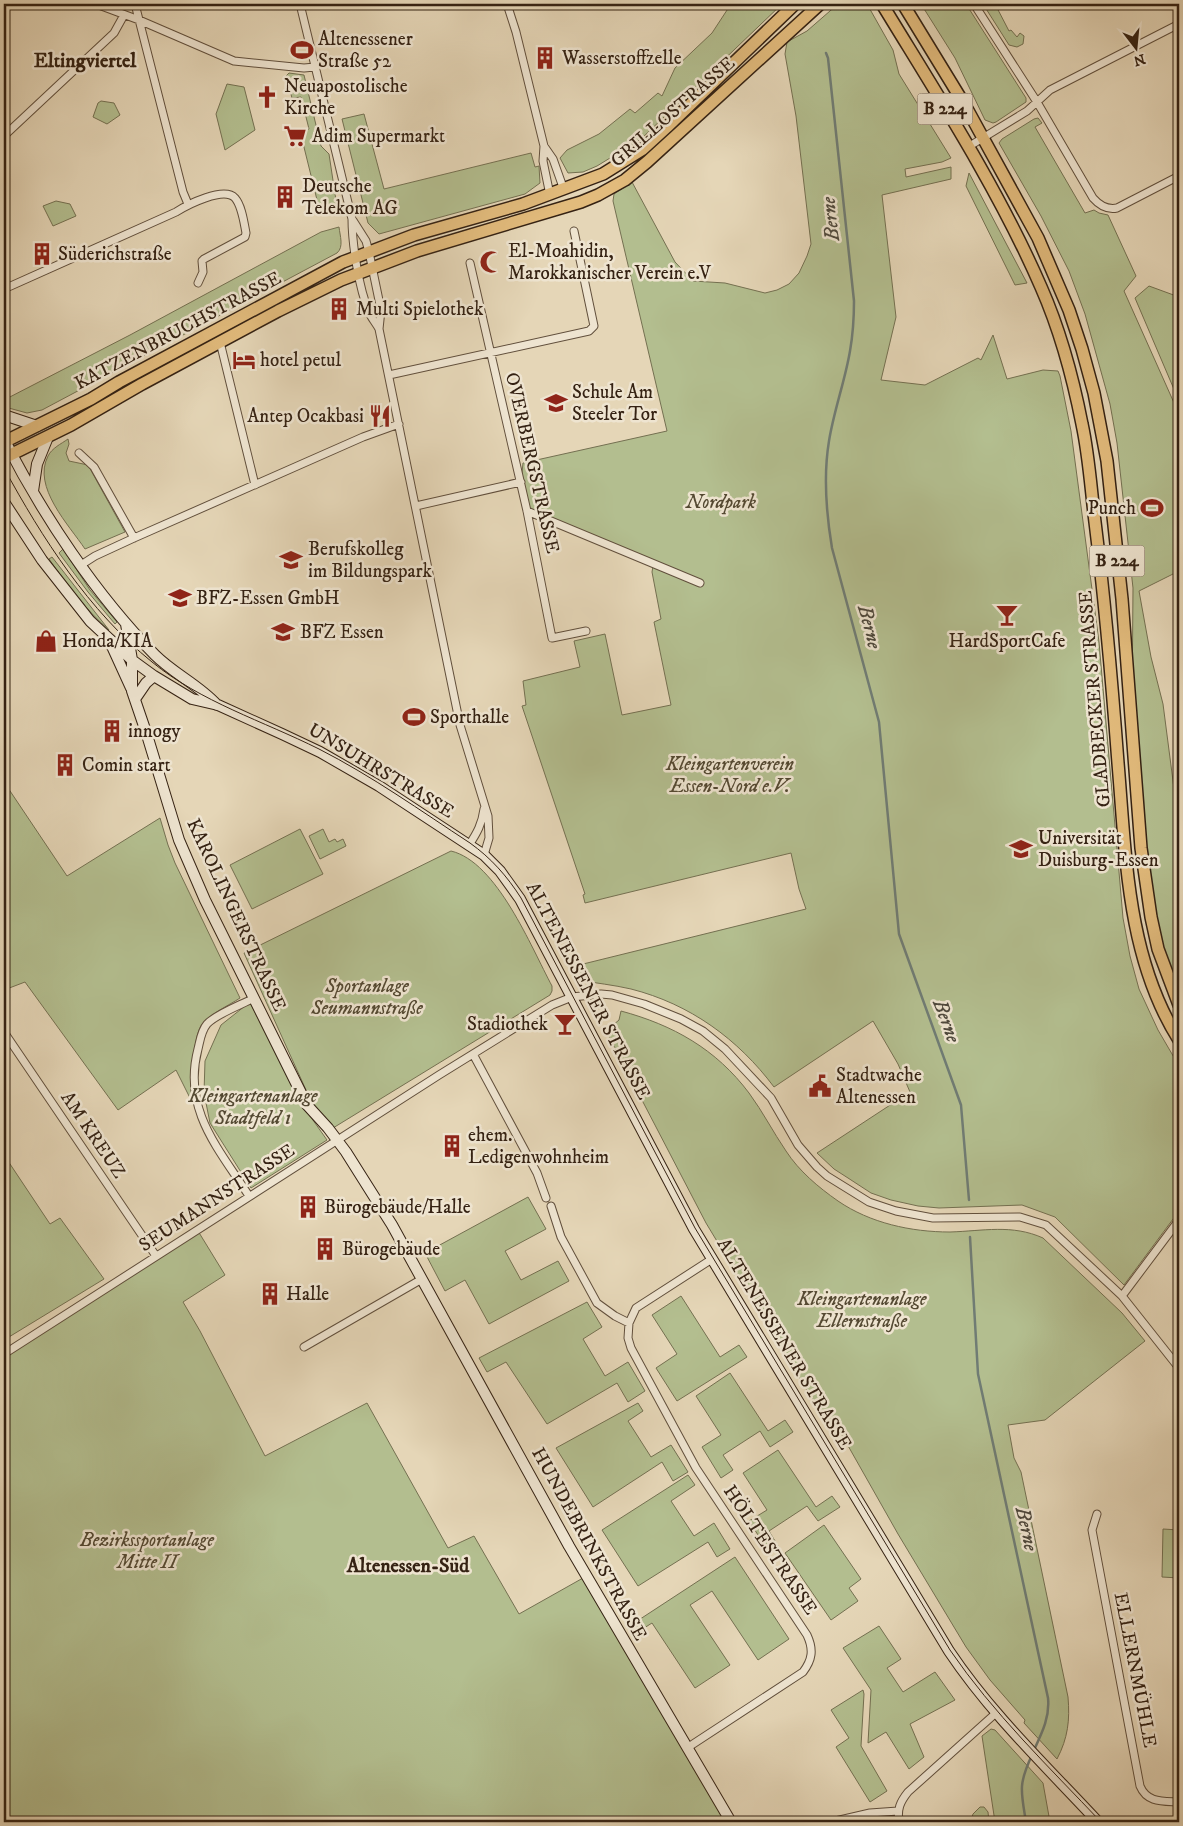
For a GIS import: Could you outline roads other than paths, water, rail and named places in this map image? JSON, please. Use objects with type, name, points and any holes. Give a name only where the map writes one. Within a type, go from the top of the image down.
[{"type":"main road","name":"GRILLOSTRASSE","points":[[369,252],[414,235],[550,195],[603,174],[643,148],[667,127],[795,4]]},
{"type":"main road","name":"GRILLOSTRASSE","points":[[359,273],[467,235],[580,202],[598,195],[625,180],[820,4]]},
{"type":"main road","name":"GLADBECKER STRASSE","points":[[882,4],[1012,224],[1043,290],[1060,338],[1078,408],[1088,460],[1105,598],[1126,852],[1134,918],[1149,977],[1179,1040]]},
{"type":"main road","name":"GLADBECKER STRASSE","points":[[903,4],[940,62],[1038,238],[1069,310],[1094,393],[1107,461],[1122,599],[1141,848],[1151,917],[1158,949],[1179,1005]]},
{"type":"main road","name":"KATZENBRUCHSTRASSE","points":[[4,441],[91,399],[135,373],[356,257],[369,252]]},
{"type":"main road","name":"KATZENBRUCHSTRASSE","points":[[8,456],[278,311],[359,273]]},
{"type":"main road","points":[[4,415],[37,426]]},
{"type":"main road","points":[[33,491],[37,464],[48,436]]},
{"type":"main road","name":"KAROLINGERSTRASSE","points":[[4,441],[8,456],[81,565],[126,624],[132,660],[134,695],[179,840],[205,900],[307,1105],[338,1140]]},
{"type":"main road","points":[[4,502],[40,556],[90,621],[132,660]]},
{"type":"main road","name":"UNSUHRSTRASSE","points":[[126,624],[160,660],[218,705]]},
{"type":"main road","points":[[110,641],[134,695],[154,676]]},
{"type":"main road","name":"UNSUHRSTRASSE","points":[[132,660],[192,699],[218,705],[282,734],[349,768],[469,845]]},
{"type":"main road","name":"ALTENESSENER STRASSE","points":[[469,845],[484,855],[511,885],[572,996],[694,1229],[949,1651],[996,1713],[1098,1822]]},
{"type":"main road","name":"HUNDEBRINKSTRASSE","points":[[338,1140],[392,1225],[574,1554],[731,1822]]},
{"type":"street","points":[[96,4],[140,20],[234,61],[304,68],[315,67]]},
{"type":"street","points":[[135,4],[183,192],[188,204]]},
{"type":"street","points":[[300,4],[352,219],[352,234],[359,273],[369,312],[379,329]]},
{"type":"street","points":[[507,4],[516,32],[544,146],[543,161],[550,195]]},
{"type":"street","points":[[974,4],[1037,102],[1093,198],[1100,206],[1112,209],[1117,208],[1179,176]]},
{"type":"street","points":[[4,136],[114,33],[124,15]]},
{"type":"street","points":[[968,147],[1027,111],[1050,90],[1179,24]]},
{"type":"street","points":[[544,146],[552,158],[564,190]]},
{"type":"street","points":[[4,289],[176,212],[188,204],[223,194],[230,194],[236,198],[239,205],[246,232],[245,237],[202,261],[203,272],[198,283]]},
{"type":"street","points":[[352,219],[366,240],[369,252],[381,310],[379,329],[400,424],[460,725],[489,824],[489,838],[484,855]]},
{"type":"street","points":[[388,375],[584,333],[592,329],[594,326],[574,231]]},
{"type":"street","name":"OVERBERGSTRASSE","points":[[470,263],[521,482],[552,638],[586,631]]},
{"type":"street","points":[[220,342],[256,485]]},
{"type":"street","points":[[81,565],[95,556],[134,538],[364,437],[400,424]]},
{"type":"street","points":[[79,453],[94,467],[134,538]]},
{"type":"street","points":[[416,506],[521,482]]},
{"type":"street","points":[[527,511],[700,583]]},
{"type":"street","points":[[469,845],[482,822],[484,804]]},
{"type":"street","points":[[572,996],[602,994],[626,998],[680,1019],[703,1031],[725,1049],[771,1098],[788,1131],[817,1167],[827,1176],[869,1202],[896,1211],[933,1218],[1020,1217],[1046,1225],[1122,1296],[1179,1368]]},
{"type":"street","name":"SEUMANNSTRASSE","points":[[4,1354],[473,1054],[552,1005],[572,996]]},
{"type":"street","points":[[249,1196],[204,1125],[195,1094],[194,1072],[202,1032],[208,1023],[254,998]]},
{"type":"street","name":"AM KREUZ","points":[[4,1032],[156,1256]]},
{"type":"street","points":[[473,1054],[537,1173],[546,1198]]},
{"type":"street","points":[[550,1206],[561,1236],[597,1303],[629,1323],[636,1308],[643,1302],[712,1259]]},
{"type":"street","points":[[1122,1296],[1179,1220]]},
{"type":"street","points":[[304,1347],[422,1279]]},
{"type":"street","name":"HÖLTESTRASSE","points":[[629,1323],[628,1338],[631,1348],[683,1446],[807,1635],[812,1651],[809,1664],[803,1672],[687,1748]]},
{"type":"street","name":"ELLERNMÜHLE","points":[[1097,1514],[1092,1530],[1140,1786],[1149,1798],[1155,1801],[1179,1802]]},
{"type":"street","points":[[899,1822],[898,1811],[901,1801],[908,1792],[996,1713]]},
{"type":"street","points":[[831,1822],[870,1813],[898,1811]]},
{"type":"waterway","name":"Berne","points":[[826,53],[854,301],[850,351],[831,429],[827,454],[826,495],[828,521],[832,548],[879,722],[899,934],[961,1105],[969,1200]]},
{"type":"waterway","name":"Berne","points":[[970,1237],[978,1374],[1048,1698],[1047,1718],[1034,1750]]},
{"type":"waterway","name":"Berne","points":[[1026,1822],[1022,1788],[1024,1774],[1032,1755]]},
{"type":"tram line","points":[[4,468],[34,521],[88,597],[129,642],[152,662],[191,689],[319,749],[396,794],[470,843],[492,861],[510,882],[521,898],[695,1228],[950,1650],[1003,1718],[1101,1822]]},
{"type":"place","name":"Altenessener Straße 52","points":[[302,50]]},
{"type":"place","name":"Wasserstoffzelle","points":[[545,58]]},
{"type":"place","name":"Neuapostolische Kirche","points":[[267,97]]},
{"type":"place","name":"Adim Supermarkt","points":[[295,136]]},
{"type":"place","name":"Deutsche Telekom AG","points":[[285,197]]},
{"type":"place","name":"Süderichstraße","points":[[42,254]]},
{"type":"place","name":"El-Moahidin, Marokkanischer Verein e.V","points":[[491,262]]},
{"type":"place","name":"Multi Spielothek","points":[[339,309]]},
{"type":"place","name":"hotel petul","points":[[244,360]]},
{"type":"place","name":"Schule Am Steeler Tor","points":[[556,403]]},
{"type":"place","name":"Antep Ocakbasi","points":[[380,416]]},
{"type":"place","name":"Punch","points":[[1152,508]]},
{"type":"place","name":"Berufskolleg im Bildungspark","points":[[291,560]]},
{"type":"place","name":"BFZ-Essen GmbH","points":[[180,598]]},
{"type":"place","name":"HardSportCafe","points":[[1007,615]]},
{"type":"place","name":"BFZ Essen","points":[[283,632]]},
{"type":"place","name":"Honda/KIA","points":[[46,641]]},
{"type":"place","name":"Sporthalle","points":[[414,717]]},
{"type":"place","name":"innogy","points":[[112,731]]},
{"type":"place","name":"Comin start","points":[[65,765]]},
{"type":"place","name":"Universität Duisburg-Essen","points":[[1021,849]]},
{"type":"place","name":"Stadiothek","points":[[565,1024]]},
{"type":"place","name":"Stadtwache Altenessen","points":[[820,1086]]},
{"type":"place","name":"ehem. Ledigenwohnheim","points":[[452,1146]]},
{"type":"place","name":"Bürogebäude/Halle","points":[[308,1207]]},
{"type":"place","name":"Bürogebäude","points":[[325,1249]]},
{"type":"place","name":"Halle","points":[[270,1294]]},
{"type":"district","name":"Eltingviertel","points":[[85,61]]},
{"type":"district","name":"Altenessen-Süd","points":[[408,1566]]},
{"type":"park label","name":"Nordpark","points":[[721,502]]},
{"type":"park label","name":"Kleingartenverein Essen-Nord e.V.","points":[[730,775]]},
{"type":"park label","name":"Sportanlage Seumannstraße","points":[[367,997]]},
{"type":"park label","name":"Kleingartenanlage Stadtfeld 1","points":[[253,1107]]},
{"type":"park label","name":"Kleingartenanlage Ellernstraße","points":[[862,1310]]},
{"type":"park label","name":"Bezirkssportanlage Mitte II","points":[[147,1551]]}]
